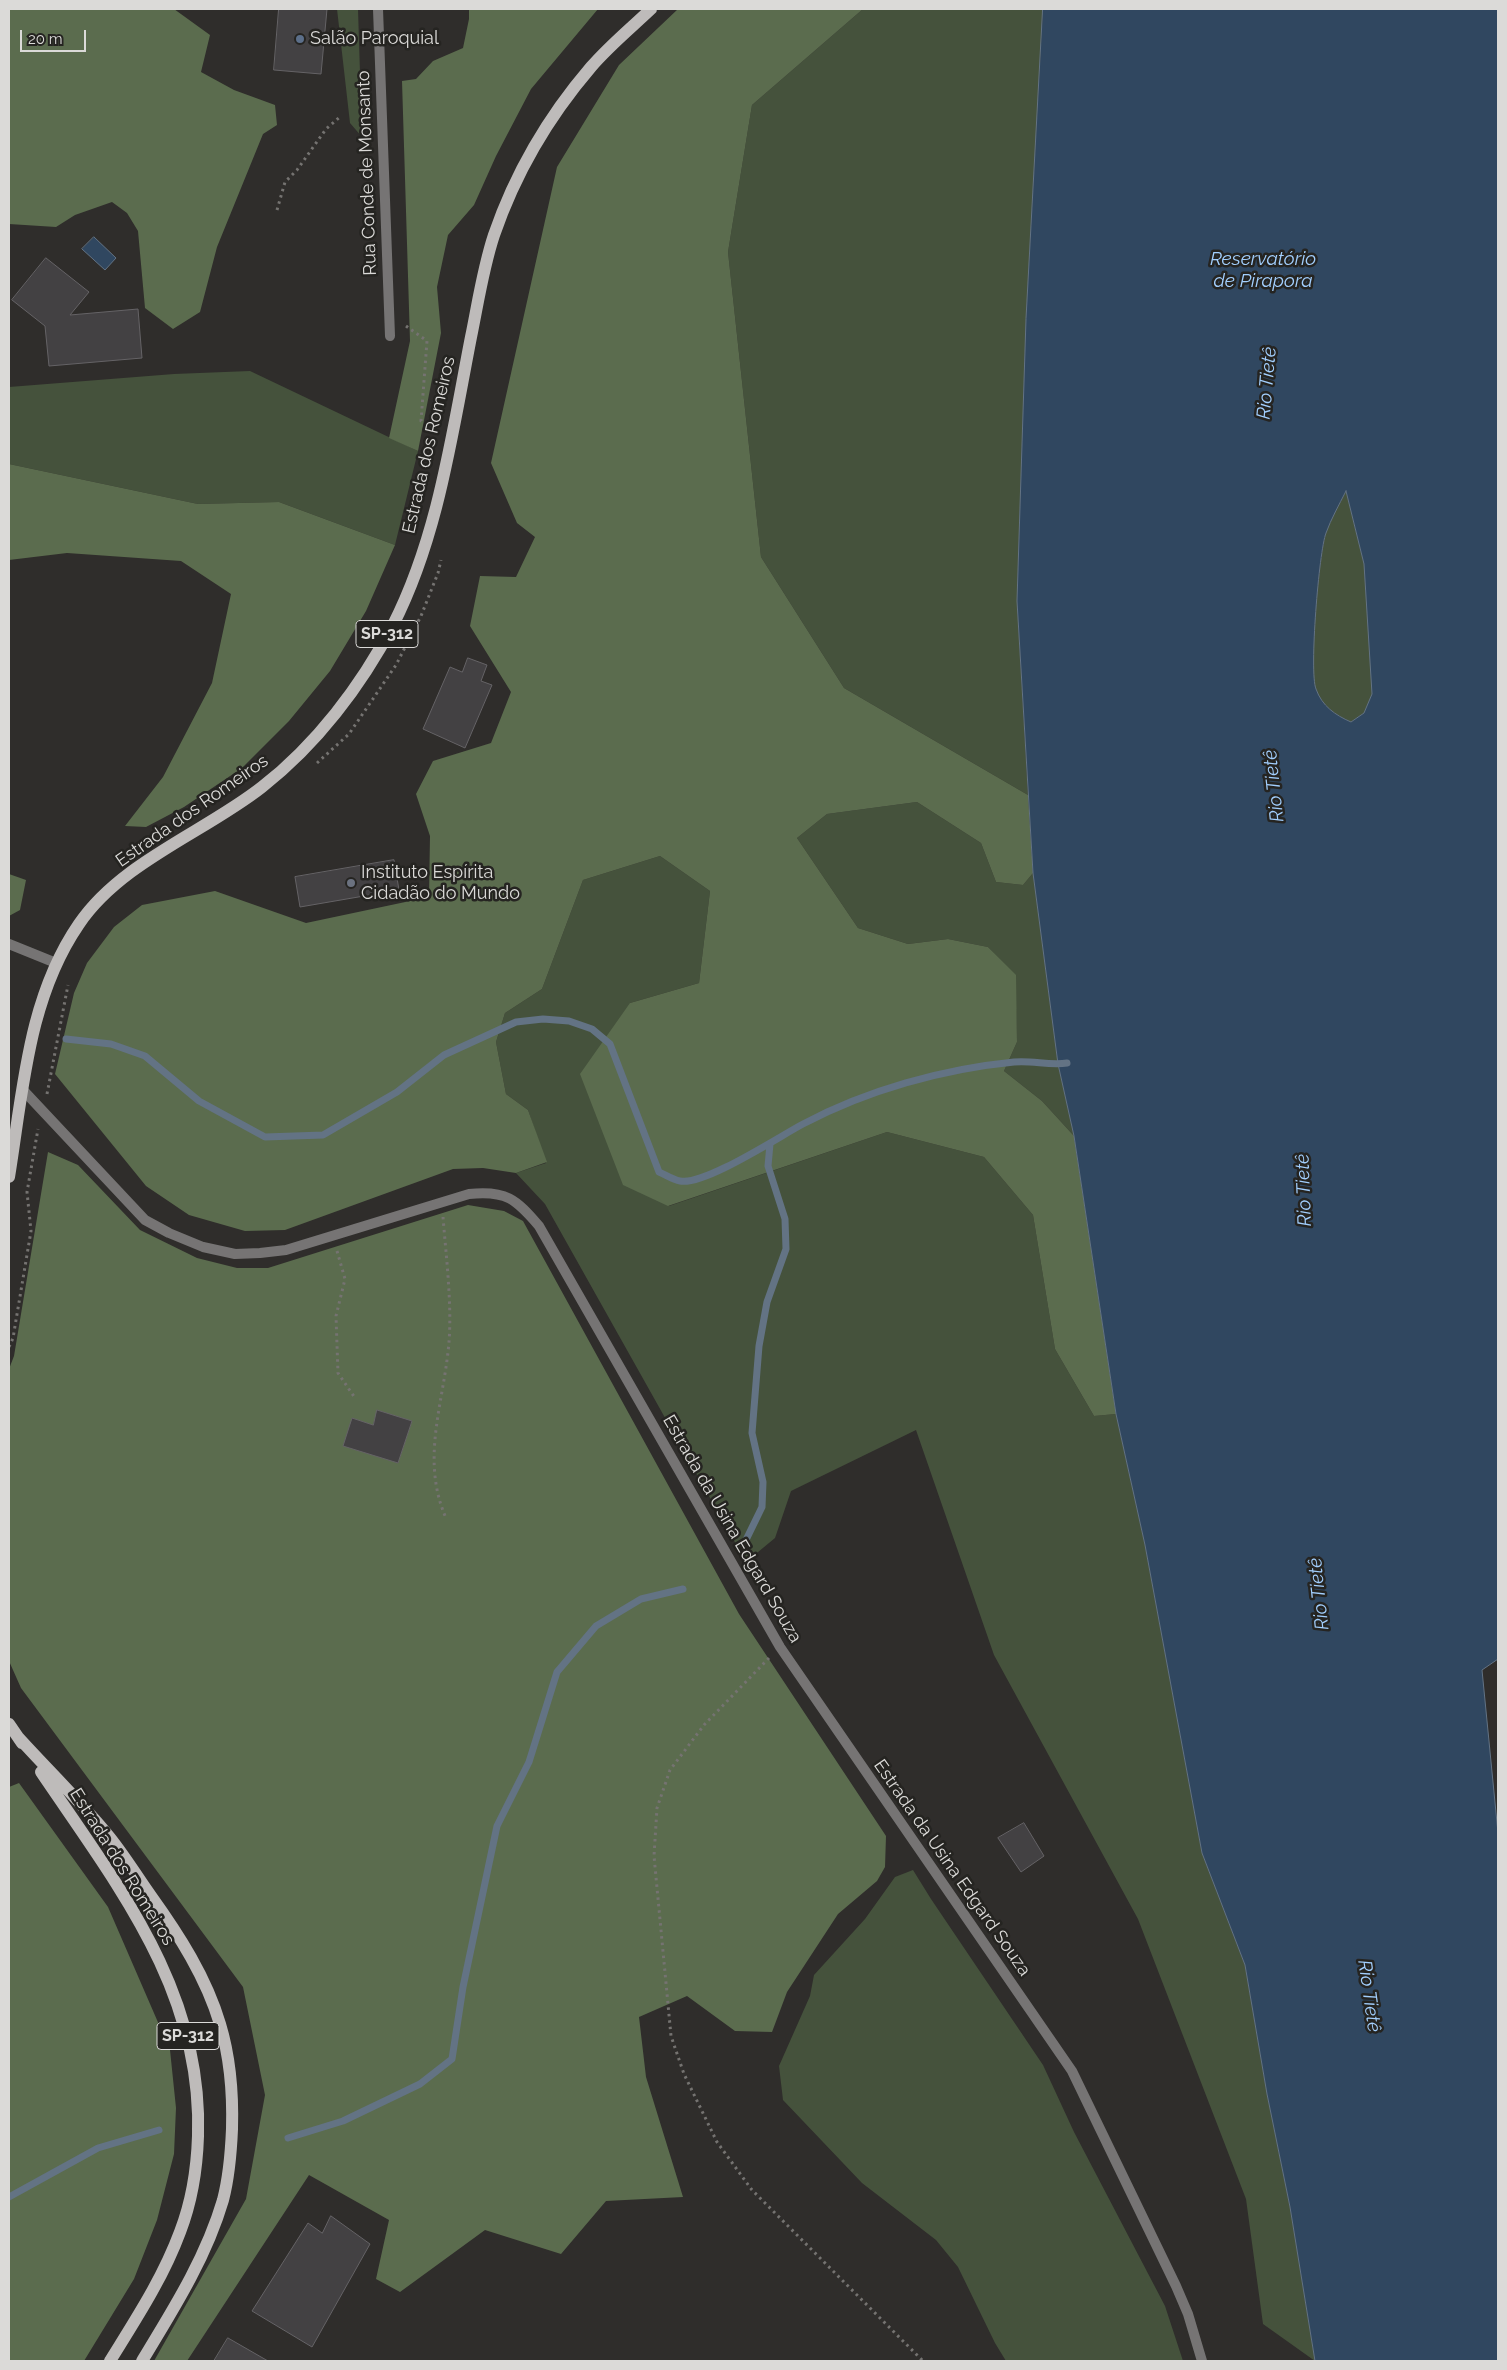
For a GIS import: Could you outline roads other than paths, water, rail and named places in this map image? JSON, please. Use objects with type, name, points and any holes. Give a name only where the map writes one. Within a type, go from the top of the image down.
[{"type":"main road","name":"Estrada dos Romeiros","points":[[9,1177],[35,1021],[45,988],[56,963],[80,923],[97,902],[133,871],[262,787],[293,760],[328,723],[371,663],[393,625],[410,587],[429,532],[451,442],[485,266],[501,216],[519,175],[566,97],[594,64],[651,9]]},
{"type":"main road","name":"Estrada dos Romeiros","points":[[9,1724],[140,1922],[165,1971],[177,2000],[188,2032],[195,2066],[199,2113],[197,2158],[191,2192],[181,2230],[168,2261],[110,2361]]},
{"type":"main road","name":"Estrada dos Romeiros","points":[[18,1737],[107,1835],[173,1928],[191,1956],[206,1986],[220,2025],[228,2061],[233,2110],[231,2162],[223,2199],[210,2237],[195,2271],[142,2361]]},
{"type":"street","name":"Rua Conde de Monsanto","points":[[378,9],[390,336]]},
{"type":"street","points":[[9,944],[56,963]]},
{"type":"street","name":"Estrada da Usina Edgard Souza","points":[[23,1090],[145,1220],[169,1234],[203,1247],[235,1254],[286,1250],[469,1194],[490,1192],[509,1197],[524,1208],[539,1226],[780,1647],[1072,2071],[1176,2286],[1188,2314],[1202,2361]]},
{"type":"water","name":"Reservatório de Pirapora","points":[[1043,9],[1498,9],[1498,1659],[1482,1670],[1498,1833],[1498,2361],[1315,2361],[1290,2207],[1267,2094],[1245,1965],[1202,1853],[1145,1545],[1116,1414],[1074,1136],[1058,1064],[1033,873],[1017,601],[1026,319]],"holes":[[[1346,491],[1364,564],[1372,694],[1364,713],[1351,722],[1334,713],[1325,705],[1316,689],[1314,678],[1314,637],[1323,544],[1330,522]]]},
{"type":"water","points":[[94,237],[116,258],[105,270],[82,249]]},
{"type":"waterway","points":[[66,1039],[111,1044],[145,1056],[199,1101],[265,1137],[323,1135],[397,1092],[444,1055],[516,1022],[543,1019],[569,1021],[592,1029],[610,1044],[659,1172],[680,1181],[706,1176],[742,1159],[803,1124],[879,1091],[933,1076],[987,1065],[1021,1062],[1067,1063]]},
{"type":"waterway","points":[[744,1544],[762,1507],[763,1482],[752,1433],[759,1346],[767,1302],[786,1249],[785,1219],[768,1166],[770,1144]]},
{"type":"waterway","points":[[288,2138],[343,2121],[420,2084],[452,2059],[463,1987],[497,1826],[529,1762],[557,1672],[596,1626],[641,1599],[683,1589]]},
{"type":"waterway","points":[[9,2197],[98,2148],[159,2130]]},
{"type":"place","name":"Salão Paroquial","points":[[300,39]]},
{"type":"place","name":"Instituto Espírita Cidadão do Mundo","points":[[351,883]]},
{"type":"water label","name":"Rio Tietê","points":[[1267,383]]},
{"type":"water label","name":"Rio Tietê","points":[[1274,786]]},
{"type":"water label","name":"Rio Tietê","points":[[1304,1190]]},
{"type":"water label","name":"Rio Tietê","points":[[1319,1594]]},
{"type":"water label","name":"Rio Tietê","points":[[1369,1996]]}]
